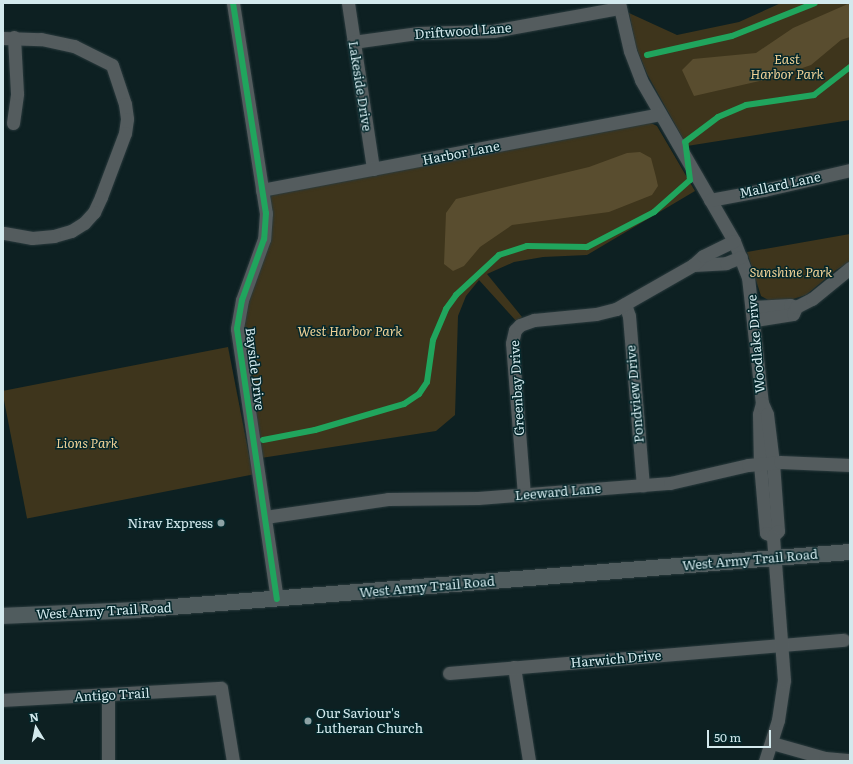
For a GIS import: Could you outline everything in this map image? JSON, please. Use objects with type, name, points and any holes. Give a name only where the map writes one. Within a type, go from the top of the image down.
[{"type":"main road","name":"West Army Trail Road","points":[[3,616],[106,612],[850,552]]},
{"type":"street","name":"Bayside Drive","points":[[232,3],[266,213],[264,239],[242,300],[237,329],[277,599]]},
{"type":"street","name":"Lakeside Drive","points":[[348,3],[373,169]]},
{"type":"street","name":"Driftwood Lane","points":[[353,42],[418,33],[493,31],[620,5]]},
{"type":"street","name":"Woodlake Drive","points":[[620,5],[635,64],[659,114],[734,241],[748,277],[754,314],[762,403],[767,414],[773,463],[778,532],[773,536]]},
{"type":"street","points":[[3,234],[42,238],[64,234],[84,223],[94,212],[125,133],[127,119],[125,104],[112,65],[74,46],[41,39],[8,37],[17,93],[13,123]]},
{"type":"street","name":"Harbor Lane","points":[[262,190],[659,114]]},
{"type":"street","name":"Mallard Lane","points":[[710,200],[764,190],[850,170]]},
{"type":"street","name":"Greenbay Drive","points":[[524,495],[512,343],[516,330],[520,325],[534,320],[596,314],[625,304],[693,265],[702,256],[734,241]]},
{"type":"street","name":"Greenbay Drive","points":[[693,265],[726,264],[741,257]]},
{"type":"street","points":[[754,314],[793,314],[796,307],[812,299],[847,274]]},
{"type":"street","name":"Pondview Drive","points":[[625,304],[629,316],[643,485]]},
{"type":"street","name":"Woodlake Drive","points":[[762,403],[759,414],[760,464],[766,533],[773,536]]},
{"type":"street","name":"Leeward Lane","points":[[265,517],[388,499],[524,495],[670,483],[760,464],[850,465]]},
{"type":"street","name":"Woodlake Drive","points":[[765,761],[772,744],[783,697],[783,645],[773,536]]},
{"type":"street","name":"Harwich Drive","points":[[449,673],[844,640]]},
{"type":"street","points":[[514,667],[529,761]]},
{"type":"street","name":"Antigo Trail","points":[[3,700],[221,688],[233,761]]},
{"type":"street","points":[[108,695],[108,761]]},
{"type":"street","points":[[772,744],[825,758],[850,760]]},
{"type":"green space","name":"East Harbor Park","points":[[781,3],[850,3],[850,120],[687,146],[647,74],[636,47],[629,13],[677,35],[739,22]]},
{"type":"green space","name":"West Harbor Park","points":[[649,122],[657,126],[695,191],[587,255],[543,257],[514,262],[487,274],[522,317],[517,322],[479,280],[466,296],[458,316],[455,415],[436,431],[261,458],[242,337],[242,316],[272,193]]},
{"type":"green space","name":"Sunshine Park","points":[[850,234],[850,262],[836,270],[806,295],[793,299],[770,301],[761,296],[747,252]]},
{"type":"green space","name":"Lions Park","points":[[228,347],[253,475],[27,518],[3,391]]},
{"type":"shaded area","points":[[850,3],[850,37],[841,40],[811,65],[777,77],[694,96],[682,70],[693,59],[756,53],[793,28]]},
{"type":"shaded area","points":[[640,152],[651,158],[658,186],[652,195],[609,212],[512,225],[480,247],[464,266],[453,271],[444,264],[446,213],[456,199],[589,167],[627,153]]},
{"type":"cycle path","points":[[233,3],[266,213],[264,239],[242,300],[237,329],[277,599]]},
{"type":"cycle path","points":[[647,55],[732,36],[815,3]]},
{"type":"cycle path","points":[[263,440],[315,430],[404,404],[419,394],[427,382],[433,340],[446,309],[456,295],[499,255],[527,246],[587,247],[654,212],[690,180],[685,142],[718,117],[746,105],[814,95],[850,67]]},
{"type":"place","name":"Nirav Express","points":[[221,523]]},
{"type":"place","name":"Our Saviour's Lutheran Church","points":[[308,721]]}]
